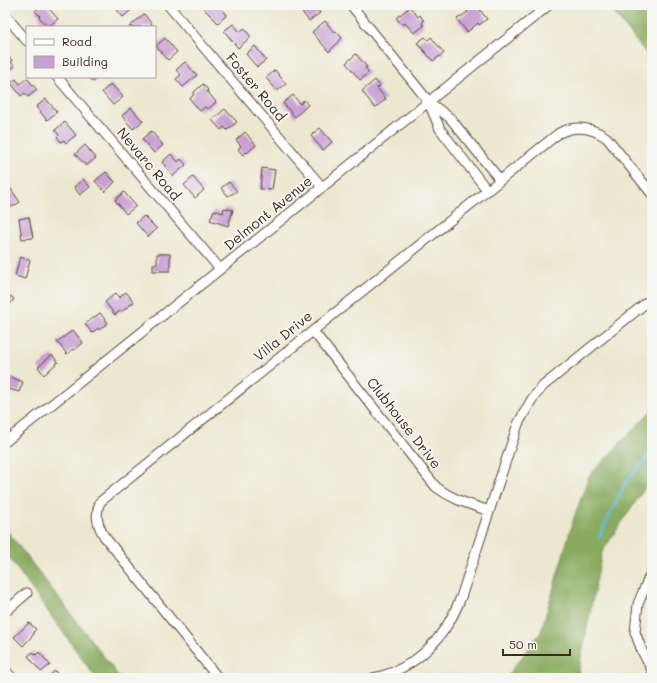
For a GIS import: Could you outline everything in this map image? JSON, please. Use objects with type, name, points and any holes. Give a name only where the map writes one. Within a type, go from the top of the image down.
[{"type":"street","name":"Foster Road","points":[[168,5],[322,188]]},
{"type":"street","points":[[351,5],[429,102],[450,118],[500,180]]},
{"type":"street","name":"Delmont Avenue","points":[[7,438],[322,188],[549,5]]},
{"type":"street","points":[[5,15],[26,40]]},
{"type":"street","name":"Nevarc Road","points":[[58,78],[220,269]]},
{"type":"street","points":[[429,102],[440,129],[487,190]]},
{"type":"street","name":"Villa Drive","points":[[218,678],[104,536],[98,527],[96,518],[100,502],[108,494],[559,133],[567,129],[583,128],[600,133],[607,138],[652,194]]},
{"type":"street","points":[[373,678],[387,675],[412,662],[428,650],[441,636],[456,608],[518,424],[532,399],[543,386],[652,298]]},
{"type":"street","name":"Clubhouse Drive","points":[[313,330],[436,487],[449,497],[489,511]]},
{"type":"street","points":[[652,570],[638,604],[635,632],[642,651],[652,670]]},
{"type":"street","points":[[5,612],[27,593]]},
{"type":"street","points":[[5,670],[12,678]]},
{"type":"green space","points":[[608,5],[652,5],[652,61]]},
{"type":"green space","points":[[652,410],[652,477],[602,552],[577,678],[506,678],[541,632],[573,521],[589,476]]},
{"type":"green space","points":[[5,528],[120,678],[96,678],[5,552]]},
{"type":"building","points":[[42,5],[46,5],[58,19],[47,26],[35,11]]},
{"type":"building","points":[[113,5],[137,5],[123,17]]},
{"type":"building","points":[[206,5],[221,5],[220,6],[227,15],[218,23],[203,8]]},
{"type":"building","points":[[300,5],[314,5],[320,13],[309,21],[298,7]]},
{"type":"building","points":[[476,5],[487,19],[479,25],[478,23],[467,32],[457,19],[468,12],[467,10]]},
{"type":"building","points":[[410,7],[418,17],[420,15],[424,21],[422,23],[424,26],[414,33],[405,23],[403,25],[396,18]]},
{"type":"building","points":[[144,14],[153,26],[130,26]]},
{"type":"building","points":[[325,21],[334,32],[336,31],[342,38],[329,52],[312,32]]},
{"type":"building","points":[[233,24],[240,32],[244,28],[251,37],[238,48],[224,31]]},
{"type":"building","points":[[425,37],[428,40],[431,37],[444,53],[433,61],[417,43]]},
{"type":"building","points":[[165,38],[177,52],[168,60],[156,46]]},
{"type":"building","points":[[255,46],[266,60],[257,67],[246,54]]},
{"type":"building","points":[[356,54],[367,67],[365,68],[369,72],[360,80],[346,63]]},
{"type":"building","points":[[5,55],[12,60],[11,62],[15,66],[5,74]]},
{"type":"building","points":[[185,62],[197,75],[183,87],[176,79],[181,75],[176,70]]},
{"type":"building","points":[[275,70],[286,84],[277,91],[266,78]]},
{"type":"building","points":[[27,78],[37,90],[28,97],[25,93],[21,96],[11,83],[16,79],[20,84]]},
{"type":"building","points":[[90,78],[98,78],[93,82]]},
{"type":"building","points":[[375,80],[380,86],[377,88],[386,99],[375,108],[362,91]]},
{"type":"building","points":[[111,84],[123,97],[113,105],[102,92]]},
{"type":"building","points":[[203,84],[216,102],[208,109],[205,107],[200,111],[190,99],[194,94],[193,93]]},
{"type":"building","points":[[293,95],[300,104],[304,100],[308,105],[295,117],[283,103]]},
{"type":"building","points":[[46,99],[57,112],[47,120],[36,107]]},
{"type":"building","points":[[131,108],[143,121],[133,129],[122,116]]},
{"type":"building","points":[[225,109],[237,122],[227,130],[224,127],[221,130],[212,120]]},
{"type":"building","points":[[65,122],[76,135],[66,143],[64,140],[61,142],[57,137],[59,135],[55,130]]},
{"type":"building","points":[[320,128],[332,142],[323,150],[311,136]]},
{"type":"building","points":[[151,131],[163,145],[154,153],[142,139]]},
{"type":"building","points":[[245,132],[256,145],[243,155],[238,149],[241,146],[236,140]]},
{"type":"building","points":[[85,145],[96,158],[86,166],[75,154]]},
{"type":"building","points":[[171,154],[178,162],[181,159],[186,165],[173,176],[162,162]]},
{"type":"building","points":[[262,168],[275,170],[272,190],[260,189]]},
{"type":"building","points":[[106,172],[115,182],[105,192],[95,181]]},
{"type":"building","points":[[193,177],[204,190],[195,198],[184,185]]},
{"type":"building","points":[[83,179],[90,187],[80,195],[74,187]]},
{"type":"building","points":[[6,182],[20,202],[12,207],[5,197]]},
{"type":"building","points":[[229,182],[237,191],[228,196],[221,188]]},
{"type":"building","points":[[124,192],[136,206],[126,214],[115,200]]},
{"type":"building","points":[[224,208],[233,210],[228,226],[210,220],[214,210],[223,213]]},
{"type":"building","points":[[144,216],[157,229],[148,237],[136,223]]},
{"type":"building","points":[[29,217],[33,238],[22,239],[19,219]]},
{"type":"building","points":[[157,254],[170,254],[170,271],[153,271],[153,264],[157,264]]},
{"type":"building","points":[[20,257],[30,260],[25,279],[15,276]]},
{"type":"building","points":[[5,292],[14,299],[5,311]]},
{"type":"building","points":[[126,292],[134,302],[115,315],[105,302],[116,293],[119,298]]},
{"type":"building","points":[[100,313],[108,323],[92,333],[85,324]]},
{"type":"building","points":[[73,330],[83,343],[67,354],[57,342]]},
{"type":"building","points":[[52,355],[58,362],[44,375],[38,367]]},
{"type":"building","points":[[5,375],[23,382],[19,392],[5,388]]},
{"type":"building","points":[[29,623],[36,629],[33,632],[34,634],[23,646],[14,637]]},
{"type":"building","points":[[33,652],[36,655],[39,652],[50,665],[41,672],[28,656]]},
{"type":"building","points":[[55,671],[61,678],[47,678]]},
{"type":"waterway","points":[[599,537],[625,483],[652,452]]}]
